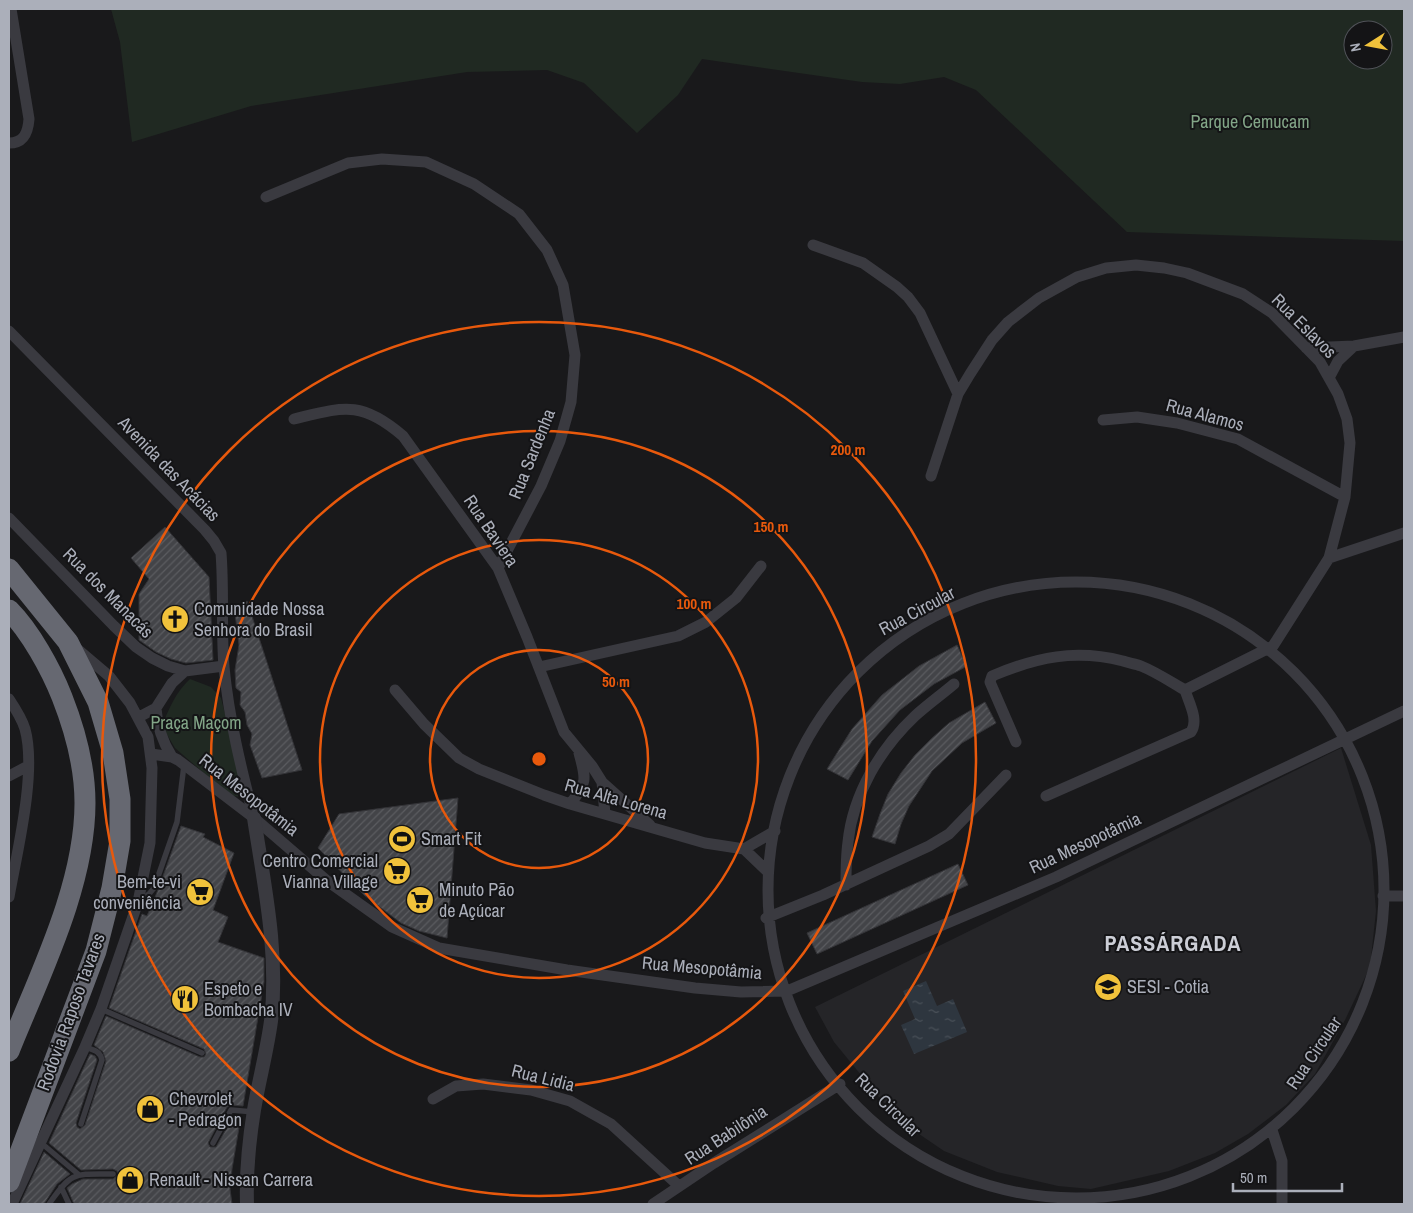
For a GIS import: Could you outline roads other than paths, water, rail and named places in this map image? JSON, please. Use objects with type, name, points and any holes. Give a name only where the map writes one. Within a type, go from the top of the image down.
[{"type":"highway","name":"Rodovia Raposo Tavares","points":[[9,569],[68,642],[98,702],[113,753],[120,799],[120,841],[112,888],[96,951],[9,1182]]},
{"type":"highway","points":[[9,610],[22,626],[54,678],[72,722],[80,760],[85,803],[80,854],[68,903],[9,1051]]},
{"type":"street","points":[[9,143],[23,139],[28,131],[29,119],[11,9]]},
{"type":"street","name":"Rua Sardenha","points":[[266,198],[348,163],[382,159],[426,162],[474,184],[519,214],[547,250],[563,285],[575,355],[572,402],[560,441],[541,486],[498,568]]},
{"type":"street","points":[[813,246],[863,263],[908,297],[920,313],[958,394]]},
{"type":"street","name":"Rua Eslavos","points":[[931,476],[958,394],[992,340],[1008,322],[1040,298],[1077,277],[1106,268],[1136,265],[1187,273],[1243,294],[1272,313],[1320,362],[1338,394],[1347,419],[1350,443],[1345,497],[1329,558],[1273,646]]},
{"type":"street","name":"Avenida das Acácias","points":[[9,332],[214,541],[221,553],[224,666],[231,720],[239,761],[254,818]]},
{"type":"street","points":[[1306,348],[1354,346],[1404,337]]},
{"type":"street","points":[[1330,378],[1338,361],[1354,346]]},
{"type":"street","name":"Rua Baviera","points":[[294,419],[337,409],[366,411],[386,421],[403,436],[498,568],[514,603],[564,732],[592,766],[602,782],[653,828]]},
{"type":"street","name":"Rua Alamos","points":[[1103,420],[1137,417],[1177,423],[1238,439],[1345,497]]},
{"type":"street","name":"Rua dos Manacás","points":[[9,518],[136,647],[168,666],[186,671],[224,666]]},
{"type":"street","points":[[1329,558],[1404,533]]},
{"type":"street","points":[[539,667],[678,636],[706,622],[736,598],[761,566]]},
{"type":"street","name":"Rua Circular","points":[[1083,580],[1123,584],[1168,596],[1216,614],[1273,646],[1306,682],[1347,740],[1376,838],[1383,896],[1381,939],[1360,1014],[1341,1050],[1310,1095],[1272,1130],[1223,1161],[1178,1182],[1104,1200],[1076,1202],[1000,1191],[967,1181],[914,1154],[888,1135],[840,1084],[805,1033],[787,991],[770,943],[766,918],[767,871],[786,787],[812,732],[831,700],[866,662],[903,634],[960,606],[995,593],[1049,582],[1083,580]]},
{"type":"street","points":[[12,1204],[100,1010],[138,902],[150,843],[152,797],[151,754],[148,738],[130,703],[109,676],[68,642]]},
{"type":"street","points":[[1185,690],[1273,646]]},
{"type":"street","points":[[1016,742],[990,682],[992,676],[1012,668],[1052,656],[1076,654],[1102,656],[1142,666],[1185,690],[1194,720],[1194,727],[1191,732],[1046,796]]},
{"type":"street","points":[[138,717],[156,708],[172,683],[186,671]]},
{"type":"street","points":[[846,885],[848,842],[856,806],[865,782],[885,750],[915,716],[954,684]]},
{"type":"street","name":"Rua Alta Lorena","points":[[395,690],[424,724],[459,758],[479,769],[570,804],[705,843],[744,849]]},
{"type":"street","points":[[9,699],[25,729],[28,766],[26,796],[9,897]]},
{"type":"street","points":[[156,708],[159,728],[166,748],[172,757]]},
{"type":"street","name":"Rua Mesopotâmia","points":[[151,754],[172,757],[184,765],[254,818],[326,880],[392,927],[439,948],[567,970],[695,988],[741,992],[787,991],[1056,877],[1347,740],[1404,711]]},
{"type":"street","points":[[570,804],[581,791],[584,784],[584,774],[578,751]]},
{"type":"street","points":[[9,776],[28,766]]},
{"type":"street","points":[[766,918],[846,885],[929,846],[949,834],[1006,774]]},
{"type":"street","name":"Rua Baviera","points":[[602,782],[605,814]]},
{"type":"street","points":[[247,1204],[246,1179],[254,1112],[271,1020],[273,961],[254,818]]},
{"type":"street","points":[[767,871],[744,849],[775,831]]},
{"type":"street","points":[[1383,896],[1404,896]]},
{"type":"street","name":"Rua Lidia","points":[[433,1099],[456,1086],[483,1084],[531,1090],[570,1101],[611,1124],[679,1186]]},
{"type":"street","name":"Rua Babilônia","points":[[653,1204],[840,1084]]},
{"type":"street","points":[[1272,1130],[1282,1161],[1282,1204]]},
{"type":"lane","points":[[138,902],[154,888],[177,822],[184,765]]},
{"type":"lane","points":[[100,1010],[202,1053]]},
{"type":"lane","points":[[80,1124],[102,1060],[97,1050],[85,1046]]},
{"type":"lane","points":[[213,1143],[231,1110],[254,1112]]},
{"type":"lane","points":[[40,1142],[78,1174]]},
{"type":"lane","points":[[49,1204],[61,1187],[78,1174],[113,1174]]},
{"type":"lane","points":[[61,1187],[69,1204]]},
{"type":"water","points":[[926,981],[937,1006],[953,999],[967,1032],[914,1054],[901,1025],[915,1019],[903,991]]},
{"type":"place","name":"Comunidade Nossa Senhora do Brasil","points":[[175,619]]},
{"type":"place","name":"Smart Fit","points":[[402,839]]},
{"type":"place","name":"Centro Comercial Vianna Village","points":[[397,871]]},
{"type":"place","name":"Bem-te-vi conveniência","points":[[200,892]]},
{"type":"place","name":"Minuto Pão de Açúcar","points":[[420,900]]},
{"type":"place","name":"SESI - Cotia","points":[[1108,987]]},
{"type":"place","name":"Espeto e Bombacha IV","points":[[185,999]]},
{"type":"place","name":"Chevrolet - Pedragon","points":[[150,1109]]},
{"type":"place","name":"Renault - Nissan Carrera","points":[[130,1180]]},
{"type":"district","name":"PASSÁRGADA","points":[[1173,943]]},
{"type":"park label","name":"Parque Cemucam","points":[[1250,122]]},
{"type":"park label","name":"Praça Maçom","points":[[196,723]]}]
